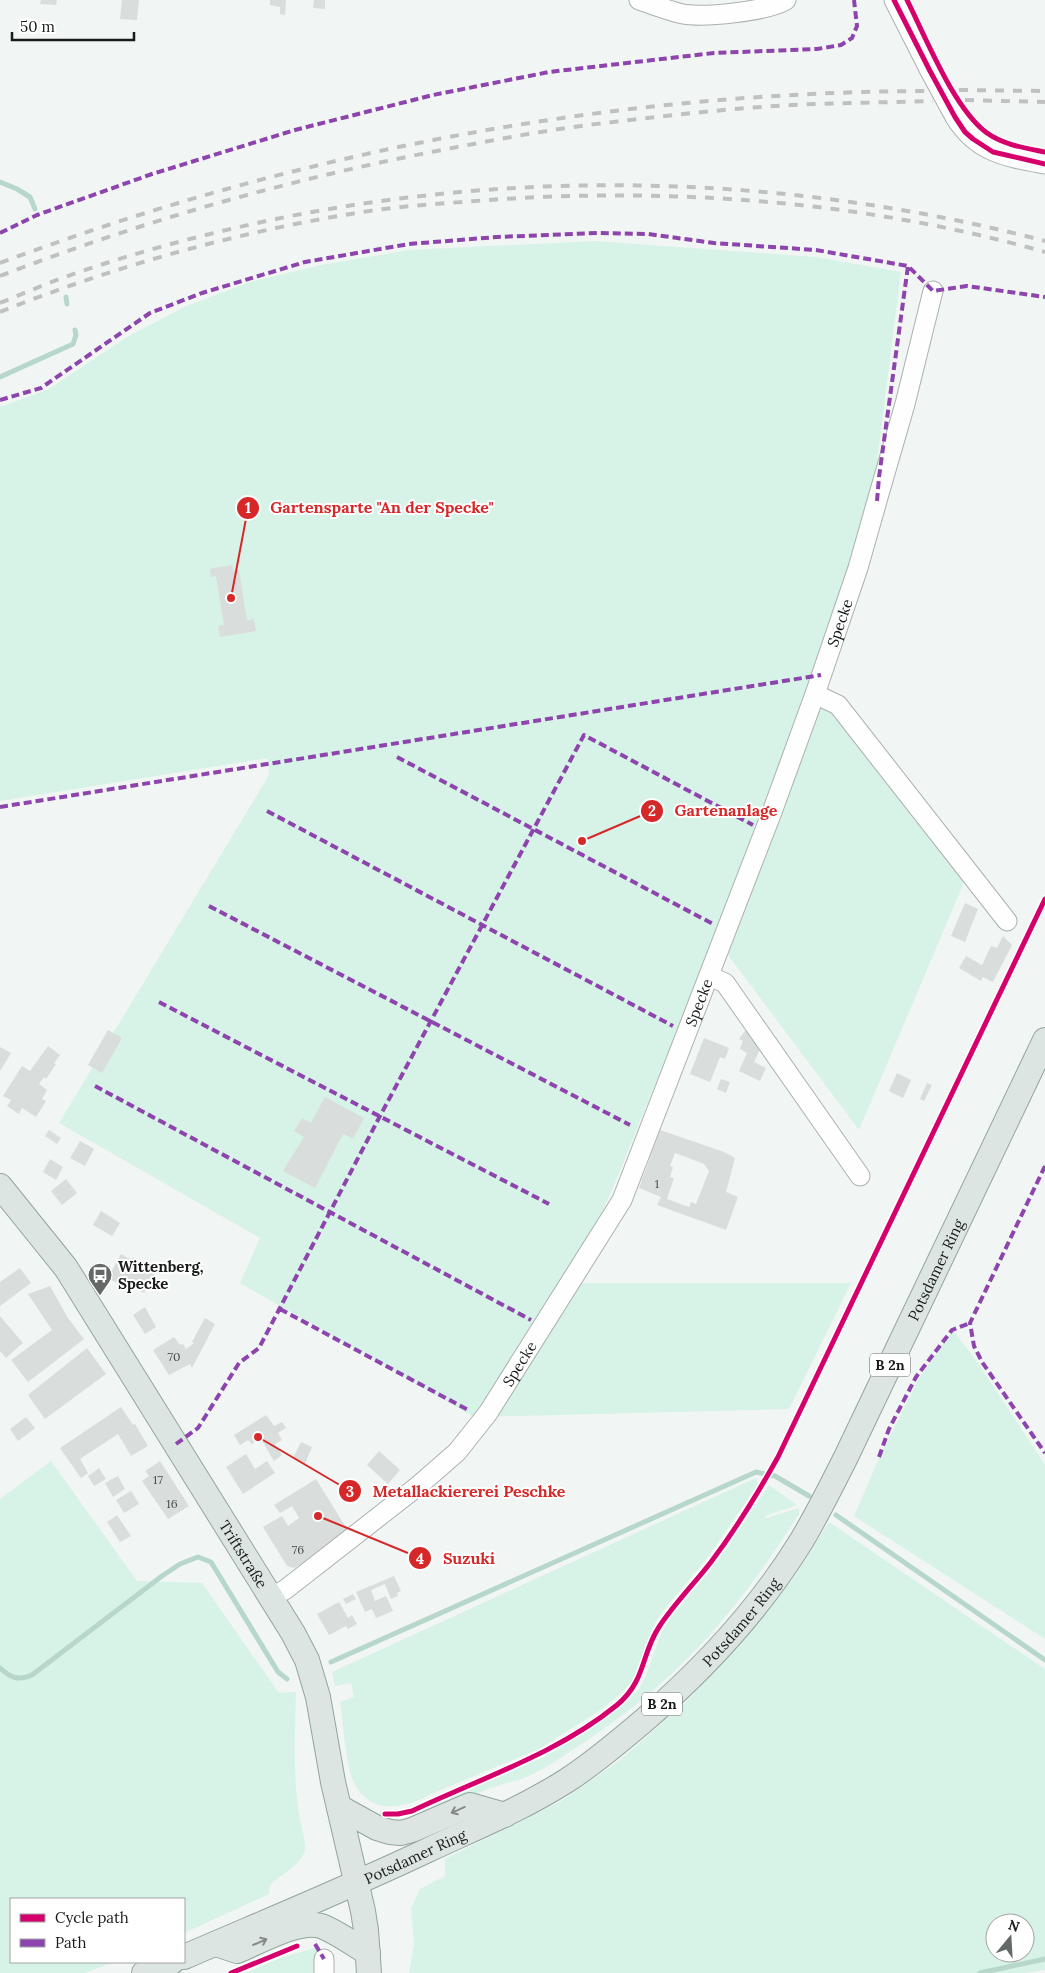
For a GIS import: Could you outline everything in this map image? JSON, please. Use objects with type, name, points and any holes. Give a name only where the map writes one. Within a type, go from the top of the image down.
[{"type":"main road","name":"Potsdamer Ring","points":[[185,1957],[356,1882],[505,1815],[540,1797],[568,1780],[610,1749],[654,1712],[725,1642],[786,1564],[814,1520],[846,1457],[1045,1040]]},
{"type":"main road","name":"Triftstraße","points":[[0,1186],[66,1268],[299,1645],[314,1680],[366,1930],[369,1963]]},
{"type":"main road","points":[[339,1807],[390,1832],[401,1833],[470,1805],[505,1815]]},
{"type":"main road","points":[[215,1943],[237,1951],[290,1929],[311,1925],[329,1930],[369,1963]]},
{"type":"main road","points":[[144,1973],[169,1963]]},
{"type":"street","points":[[639,0],[684,14],[709,15],[766,8],[786,0]]},
{"type":"street","points":[[894,0],[955,117],[973,139],[992,152],[1045,164]]},
{"type":"street","name":"Specke","points":[[271,1598],[286,1589],[418,1486],[456,1452],[488,1413],[622,1200],[772,812],[815,694],[870,526],[905,404],[933,291]]},
{"type":"street","points":[[815,694],[838,705],[1007,921]]},
{"type":"street","points":[[709,976],[725,983],[860,1176]]},
{"type":"green space","points":[[595,241],[816,257],[901,272],[874,485],[812,689],[965,880],[859,1130],[725,951],[707,957],[612,1190],[570,1283],[851,1283],[789,1409],[474,1417],[240,1283],[260,1238],[59,1123],[269,775],[268,758],[0,801],[0,407],[49,389],[127,337],[184,307],[250,282],[321,265],[409,250]]},
{"type":"green space","points":[[953,1330],[980,1366],[1045,1465],[1045,1639],[854,1516],[880,1456],[918,1380]]},
{"type":"green space","points":[[51,1461],[137,1581],[202,1583],[279,1693],[296,1692],[295,1779],[305,1849],[298,1862],[270,1885],[269,1894],[185,1933],[185,1898],[10,1898],[10,1963],[111,1963],[85,1973],[0,1973],[0,1499]]},
{"type":"green space","points":[[756,1478],[758,1484],[708,1557],[663,1611],[653,1626],[631,1683],[602,1709],[539,1749],[408,1804],[385,1806],[374,1803],[357,1788],[351,1775],[347,1758],[340,1702],[354,1697],[351,1683],[335,1686],[332,1672]]},
{"type":"green space","points":[[769,1485],[797,1505],[765,1516],[766,1518],[799,1508],[799,1514],[777,1548],[730,1611],[679,1666],[620,1717],[548,1766],[515,1781],[488,1789],[422,1818],[421,1809],[544,1757],[608,1717],[625,1703],[639,1689],[662,1631],[671,1617],[716,1563]]},
{"type":"green space","points":[[829,1522],[1045,1669],[1045,1970],[1024,1973],[409,1973],[414,1945],[411,1908],[420,1889],[445,1876],[445,1859],[561,1801],[619,1761],[688,1700],[757,1624],[795,1576]]},
{"type":"green space","points":[[315,1948],[320,1958],[321,1973],[246,1973],[277,1959]]},
{"type":"building","points":[[41,0],[57,0],[56,5],[40,4]]},
{"type":"building","points":[[122,0],[139,0],[137,20],[120,19]]},
{"type":"building","points":[[270,0],[286,0],[285,15],[280,14],[280,7],[270,5]]},
{"type":"building","points":[[314,0],[325,0],[325,9],[313,8]]},
{"type":"building","points":[[232,565],[233,571],[239,570],[247,621],[254,619],[256,631],[220,637],[218,626],[224,625],[216,576],[211,577],[210,569]]},
{"type":"building","points":[[965,903],[978,909],[965,942],[951,936]]},
{"type":"building","points":[[1003,936],[1012,945],[993,982],[983,977],[981,981],[959,968],[966,956],[982,965],[991,946],[997,948]]},
{"type":"building","points":[[747,1028],[761,1047],[754,1062],[766,1068],[760,1081],[739,1071],[747,1053],[740,1049],[743,1041],[739,1039]]},
{"type":"building","points":[[108,1030],[122,1038],[102,1073],[88,1065]]},
{"type":"building","points":[[704,1038],[729,1048],[725,1059],[720,1057],[710,1082],[690,1074]]},
{"type":"building","points":[[48,1046],[60,1055],[46,1079],[44,1077],[39,1084],[47,1090],[42,1099],[46,1101],[36,1117],[22,1108],[19,1114],[7,1106],[11,1100],[3,1096],[22,1066],[30,1071]]},
{"type":"building","points":[[0,1047],[11,1053],[0,1071]]},
{"type":"building","points":[[897,1073],[911,1080],[903,1098],[889,1091]]},
{"type":"building","points":[[721,1079],[730,1082],[726,1093],[717,1089]]},
{"type":"building","points":[[927,1083],[932,1085],[924,1101],[920,1099]]},
{"type":"building","points":[[325,1097],[364,1118],[353,1139],[343,1134],[315,1188],[283,1171],[304,1137],[294,1131],[302,1118],[311,1123]]},
{"type":"building","points":[[49,1130],[61,1138],[57,1144],[45,1136]]},
{"type":"building","points":[[660,1130],[724,1152],[735,1158],[726,1192],[738,1197],[726,1230],[657,1205],[661,1197],[639,1188]],"holes":[[[675,1153],[704,1164],[709,1171],[696,1204],[691,1202],[689,1207],[667,1199],[674,1178],[670,1177],[673,1167],[670,1166]]]},
{"type":"building","points":[[80,1141],[94,1149],[85,1166],[70,1158]]},
{"type":"building","points":[[50,1159],[63,1167],[56,1180],[43,1172]]},
{"type":"building","points":[[66,1179],[77,1193],[62,1205],[51,1191]]},
{"type":"building","points":[[101,1211],[120,1223],[112,1236],[93,1225]]},
{"type":"building","points":[[121,1254],[130,1259],[138,1260],[139,1264],[143,1263],[156,1270],[144,1293],[128,1285],[126,1288],[108,1278]]},
{"type":"building","points":[[20,1268],[31,1283],[0,1306],[0,1282]]},
{"type":"building","points":[[50,1286],[68,1318],[84,1339],[28,1382],[11,1360],[52,1330],[28,1294]]},
{"type":"building","points":[[145,1307],[156,1327],[145,1334],[133,1315]]},
{"type":"building","points":[[0,1316],[23,1343],[6,1358],[0,1351]]},
{"type":"building","points":[[205,1318],[215,1324],[192,1368],[190,1364],[169,1375],[153,1350],[174,1337],[186,1349],[194,1343],[192,1342]]},
{"type":"building","points":[[87,1348],[106,1374],[45,1419],[28,1395]]},
{"type":"building","points":[[121,1407],[133,1425],[135,1424],[148,1446],[131,1456],[118,1434],[80,1459],[88,1473],[81,1478],[60,1448]]},
{"type":"building","points":[[266,1415],[274,1426],[282,1422],[286,1428],[278,1433],[282,1440],[275,1444],[282,1455],[274,1461],[261,1439],[252,1444],[248,1440],[240,1445],[234,1435]]},
{"type":"building","points":[[26,1417],[35,1428],[18,1441],[10,1429]]},
{"type":"building","points":[[301,1442],[312,1447],[305,1464],[293,1458]]},
{"type":"building","points":[[379,1451],[400,1470],[388,1484],[367,1465]]},
{"type":"building","points":[[246,1454],[255,1469],[267,1461],[275,1473],[243,1494],[226,1467]]},
{"type":"building","points":[[160,1461],[189,1506],[168,1519],[142,1481],[149,1476],[145,1471]]},
{"type":"building","points":[[99,1468],[106,1479],[94,1486],[88,1476]]},
{"type":"building","points":[[118,1476],[125,1489],[113,1497],[105,1483]]},
{"type":"building","points":[[316,1479],[347,1529],[321,1552],[294,1568],[287,1566],[263,1527],[282,1516],[288,1526],[299,1518],[292,1506],[280,1513],[274,1505]]},
{"type":"building","points":[[131,1491],[139,1504],[124,1513],[116,1500]]},
{"type":"building","points":[[117,1515],[131,1536],[120,1542],[107,1522]]},
{"type":"building","points":[[394,1576],[401,1591],[397,1593],[398,1596],[391,1599],[385,1584],[371,1590],[375,1601],[386,1596],[393,1611],[376,1618],[372,1609],[365,1612],[356,1592]]},
{"type":"building","points":[[353,1594],[356,1599],[346,1604],[343,1599]]},
{"type":"building","points":[[339,1602],[348,1618],[352,1615],[357,1624],[348,1629],[346,1626],[329,1635],[317,1614]]},
{"type":"waterway","points":[[0,182],[30,197],[35,209]]},
{"type":"waterway","points":[[66,297],[67,304]]},
{"type":"waterway","points":[[0,377],[73,344],[76,335],[75,330]]},
{"type":"waterway","points":[[331,1662],[756,1472],[775,1476],[809,1496]]},
{"type":"waterway","points":[[836,1515],[1045,1660]]},
{"type":"waterway","points":[[0,1668],[15,1678],[32,1675],[162,1576],[180,1564],[198,1557],[211,1562],[278,1672],[287,1679]]},
{"type":"waterway","points":[[980,1973],[1045,1959]]},
{"type":"railway","points":[[959,90],[1045,91]]},
{"type":"railway","points":[[0,263],[112,224],[225,189],[340,160],[456,136],[572,117],[690,103],[808,94],[927,91]]},
{"type":"railway","points":[[965,100],[1045,102]]},
{"type":"railway","points":[[0,276],[110,237],[220,202],[333,173],[482,142],[588,125],[672,115],[785,105],[933,101]]},
{"type":"railway","points":[[0,303],[90,268],[141,252],[271,220],[367,203],[464,192],[562,186],[659,186],[757,191],[854,202],[950,219],[1045,241]]},
{"type":"railway","points":[[0,312],[91,278],[232,238],[280,227],[376,210],[488,200],[628,195],[699,197],[769,202],[839,210],[908,221],[977,235],[1045,252]]},
{"type":"marked path","points":[[0,233],[37,215],[152,174],[295,130],[433,95],[549,72],[714,53],[817,49],[841,45],[852,38],[857,26],[854,0]]},
{"type":"marked path","points":[[0,400],[41,388],[150,313],[202,293],[305,262],[409,244],[497,237],[597,233],[648,234],[714,243],[816,250],[908,266],[933,291],[967,286],[1045,297]]},
{"type":"marked path","points":[[877,501],[908,266]]},
{"type":"marked path","points":[[0,807],[821,675]]},
{"type":"marked path","points":[[176,1444],[198,1428],[239,1363],[259,1348],[380,1116],[584,735],[753,825]]},
{"type":"marked path","points":[[397,757],[713,924]]},
{"type":"marked path","points":[[267,811],[673,1026]]},
{"type":"marked path","points":[[209,906],[630,1125]]},
{"type":"marked path","points":[[159,1002],[549,1204]]},
{"type":"marked path","points":[[95,1086],[531,1320]]},
{"type":"marked path","points":[[1045,1166],[970,1323],[974,1346],[982,1362],[1045,1453]]},
{"type":"marked path","points":[[280,1309],[470,1411]]},
{"type":"marked path","points":[[879,1457],[889,1429],[916,1377],[952,1330],[970,1323]]},
{"type":"marked path","points":[[315,1944],[324,1959]]},
{"type":"cycle path","points":[[894,0],[930,71],[965,132],[993,152],[1045,164]]},
{"type":"cycle path","points":[[907,0],[952,90],[975,122],[987,133],[1000,140],[1015,146],[1045,152]]},
{"type":"cycle path","points":[[385,1814],[412,1811],[518,1764],[569,1738],[594,1722],[626,1696],[638,1677],[653,1637],[659,1627],[729,1537],[778,1457],[1045,899]]},
{"type":"cycle path","points":[[231,1973],[297,1946]]},
{"type":"place","name":"Gartensparte \"An der Specke\"","points":[[231,598]]},
{"type":"place","name":"Gartenanlage","points":[[582,841]]},
{"type":"place","name":"Wittenberg, Specke","points":[[100,1296]]},
{"type":"place","name":"Metallackiererei Peschke","points":[[258,1437]]},
{"type":"place","name":"Suzuki","points":[[318,1516]]}]
